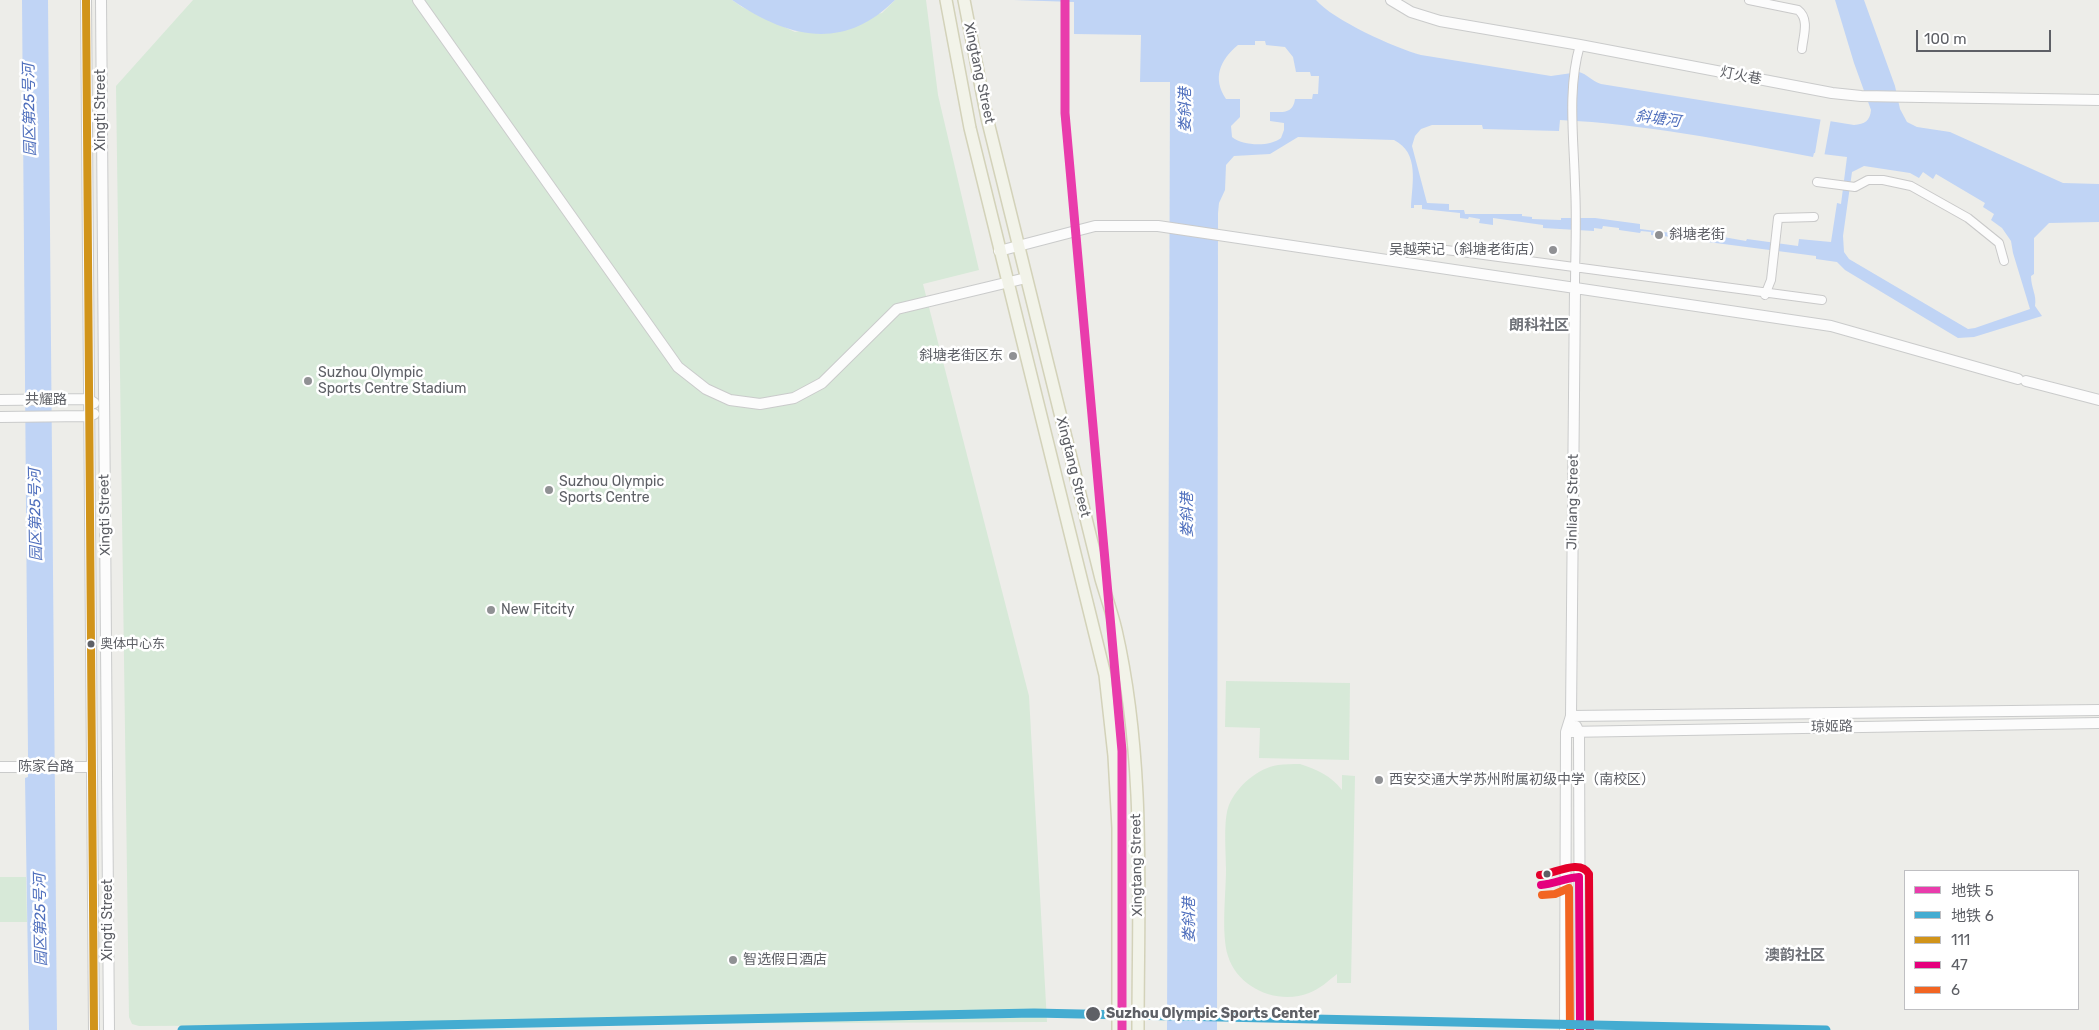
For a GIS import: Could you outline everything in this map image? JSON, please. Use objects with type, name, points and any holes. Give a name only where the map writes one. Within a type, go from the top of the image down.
[{"type":"main road","name":"Xingtang Street","points":[[946,0],[970,128],[1105,675],[1114,756],[1118,828],[1118,1030]]},
{"type":"main road","name":"Xingtang Street","points":[[964,0],[987,118],[1101,579],[1116,628],[1124,672],[1134,748],[1138,828],[1138,1030]]},
{"type":"street","name":"Xingti Street","points":[[86,0],[94,1030]]},
{"type":"street","name":"Xingti Street","points":[[100,0],[109,1030]]},
{"type":"street","points":[[418,0],[678,367],[719,397],[745,403],[760,404],[794,398],[822,383],[897,309],[1026,278]]},
{"type":"street","name":"灯火巷","points":[[1391,0],[1411,12],[1440,21],[1580,45],[1832,93],[1861,96],[2099,100]]},
{"type":"street","points":[[1749,0],[1798,10],[1802,13],[1805,23],[1802,50]]},
{"type":"street","points":[[1575,288],[1574,64],[1580,45]]},
{"type":"street","points":[[1817,182],[1855,188],[1868,180],[1883,180],[1911,186],[1968,218],[1999,243],[2004,261]]},
{"type":"street","points":[[1765,295],[1771,280],[1778,218],[1814,217]]},
{"type":"street","points":[[999,250],[1095,226],[1158,226],[1831,326],[2099,400]]},
{"type":"street","points":[[1416,246],[1765,295],[1822,300]]},
{"type":"street","name":"Jinliang Street","points":[[1566,1030],[1566,732],[1571,716],[1575,288]]},
{"type":"street","name":"共耀路","points":[[0,400],[88,399]]},
{"type":"street","points":[[88,399],[104,408]]},
{"type":"street","name":"共耀路","points":[[0,417],[88,416],[104,408]]},
{"type":"street","name":"琼姬路","points":[[1571,716],[2099,710]]},
{"type":"street","name":"Jinliang Street","points":[[1571,716],[1578,732],[1580,1030]]},
{"type":"street","name":"琼姬路","points":[[1566,732],[2099,724]]},
{"type":"street","name":"陈家台路","points":[[0,767],[92,766]]},
{"type":"green space","name":"Suzhou Olympic Sports Centre","points":[[193,0],[732,0],[742,7],[795,32],[882,13],[895,0],[926,0],[938,95],[979,270],[923,284],[1029,696],[1047,1022],[139,1026],[132,1024],[129,1017],[116,86]]},
{"type":"green space","points":[[1226,681],[1350,683],[1349,760],[1259,758],[1260,728],[1225,727]]},
{"type":"green space","points":[[1300,764],[1312,768],[1333,780],[1342,790],[1342,775],[1355,776],[1351,983],[1337,983],[1337,974],[1324,985],[1309,993],[1285,997],[1261,991],[1250,985],[1233,968],[1228,956],[1224,925],[1225,827],[1229,805],[1237,791],[1249,779],[1270,767]]},
{"type":"green space","points":[[0,877],[26,877],[27,922],[0,922]]},
{"type":"water","name":"园区第25号河","points":[[22,0],[48,0],[57,1030],[29,1030],[25,778],[28,777],[28,755]]},
{"type":"water","points":[[732,0],[895,0],[875,16],[855,27],[835,33],[815,34],[794,30],[774,23]]},
{"type":"water","points":[[1014,0],[1316,0],[1336,16],[1365,32],[1421,55],[1551,76],[1579,72],[1601,84],[1854,125],[1866,121],[1871,110],[1854,63],[1835,0],[1864,0],[1895,86],[1900,109],[1907,122],[1917,127],[1950,132],[2063,183],[2099,184],[2099,222],[2049,223],[2034,238],[2034,274],[2031,276],[2031,280],[2035,306],[2042,316],[1974,337],[1958,338],[1845,270],[1837,262],[1816,259],[1816,256],[1708,242],[1708,240],[1651,235],[1651,232],[1641,231],[1640,233],[1603,226],[1602,229],[1594,228],[1594,231],[1543,228],[1543,225],[1493,218],[1493,225],[1479,223],[1480,219],[1460,218],[1460,213],[1422,209],[1422,205],[1414,205],[1414,208],[1411,208],[1413,170],[1411,161],[1408,153],[1394,140],[1298,137],[1270,154],[1234,156],[1226,165],[1225,190],[1219,203],[1218,213],[1217,1030],[1167,1030],[1170,82],[1140,82],[1141,35],[1074,34],[1074,2]],"holes":[[[1255,41],[1265,41],[1266,45],[1285,47],[1293,57],[1296,72],[1310,72],[1311,76],[1319,76],[1318,94],[1313,94],[1312,99],[1295,99],[1290,110],[1270,112],[1270,121],[1284,123],[1284,130],[1281,138],[1264,144],[1249,144],[1232,137],[1231,126],[1240,117],[1240,99],[1226,99],[1219,84],[1220,70],[1232,51],[1238,45],[1255,45]],[[1560,120],[1592,122],[1687,134],[1813,157],[1814,153],[1847,157],[1841,204],[1837,203],[1831,242],[1799,239],[1798,246],[1747,239],[1746,241],[1712,235],[1711,238],[1640,229],[1640,224],[1595,218],[1561,218],[1561,220],[1532,219],[1532,217],[1522,216],[1522,214],[1465,214],[1464,210],[1449,210],[1449,204],[1427,203],[1412,146],[1415,136],[1421,129],[1432,125],[1482,125],[1483,129],[1559,131]],[[1864,166],[1910,173],[1919,178],[1923,172],[1933,179],[1936,174],[1985,203],[1983,207],[1994,214],[1991,220],[2002,228],[2011,241],[2030,309],[1968,329],[1849,259],[1844,252],[1843,236],[1852,172]]]},
{"type":"pier","points":[[1821,117],[1831,119],[1824,157],[1815,155],[1814,159]]},
{"type":"metro line","name":"5","points":[[1065,0],[1065,113],[1122,751],[1122,1030]]},
{"type":"metro line","name":"6","points":[[182,1030],[1034,1013],[1826,1030]]},
{"type":"transit line","name":"111","points":[[86,0],[94,1030]]},
{"type":"transit line","points":[[1540,875],[1573,867],[1585,869],[1589,874],[1590,1030]]},
{"type":"transit line","name":"47","points":[[1541,885],[1579,877],[1580,1030]]},
{"type":"transit line","name":"6","points":[[1542,895],[1555,894],[1569,888],[1570,1030]]},
{"type":"place","name":"斜塘老街","points":[[1659,235]]},
{"type":"place","name":"吴越荣记（斜塘老街店）","points":[[1553,250]]},
{"type":"place","name":"斜塘老街区东","points":[[1013,356]]},
{"type":"place","name":"Suzhou Olympic Sports Centre Stadium","points":[[308,381]]},
{"type":"place","name":"Suzhou Olympic Sports Centre","points":[[549,490]]},
{"type":"place","name":"New Fitcity","points":[[491,610]]},
{"type":"place","name":"奥体中心东","points":[[91,644]]},
{"type":"place","name":"西安交通大学苏州附属初级中学（南校区）","points":[[1379,780]]},
{"type":"place","name":"智选假日酒店","points":[[733,960]]},
{"type":"place","name":"Suzhou Olympic Sports Center","points":[[1093,1014]]},
{"type":"district","name":"朗科社区","points":[[1539,326]]},
{"type":"district","name":"澳韵社区","points":[[1795,956]]},
{"type":"water label","name":"娄斜港","points":[[1186,110]]},
{"type":"water label","name":"斜塘河","points":[[1658,119]]},
{"type":"water label","name":"娄斜港","points":[[1188,515]]},
{"type":"water label","name":"娄斜港","points":[[1190,920]]}]
